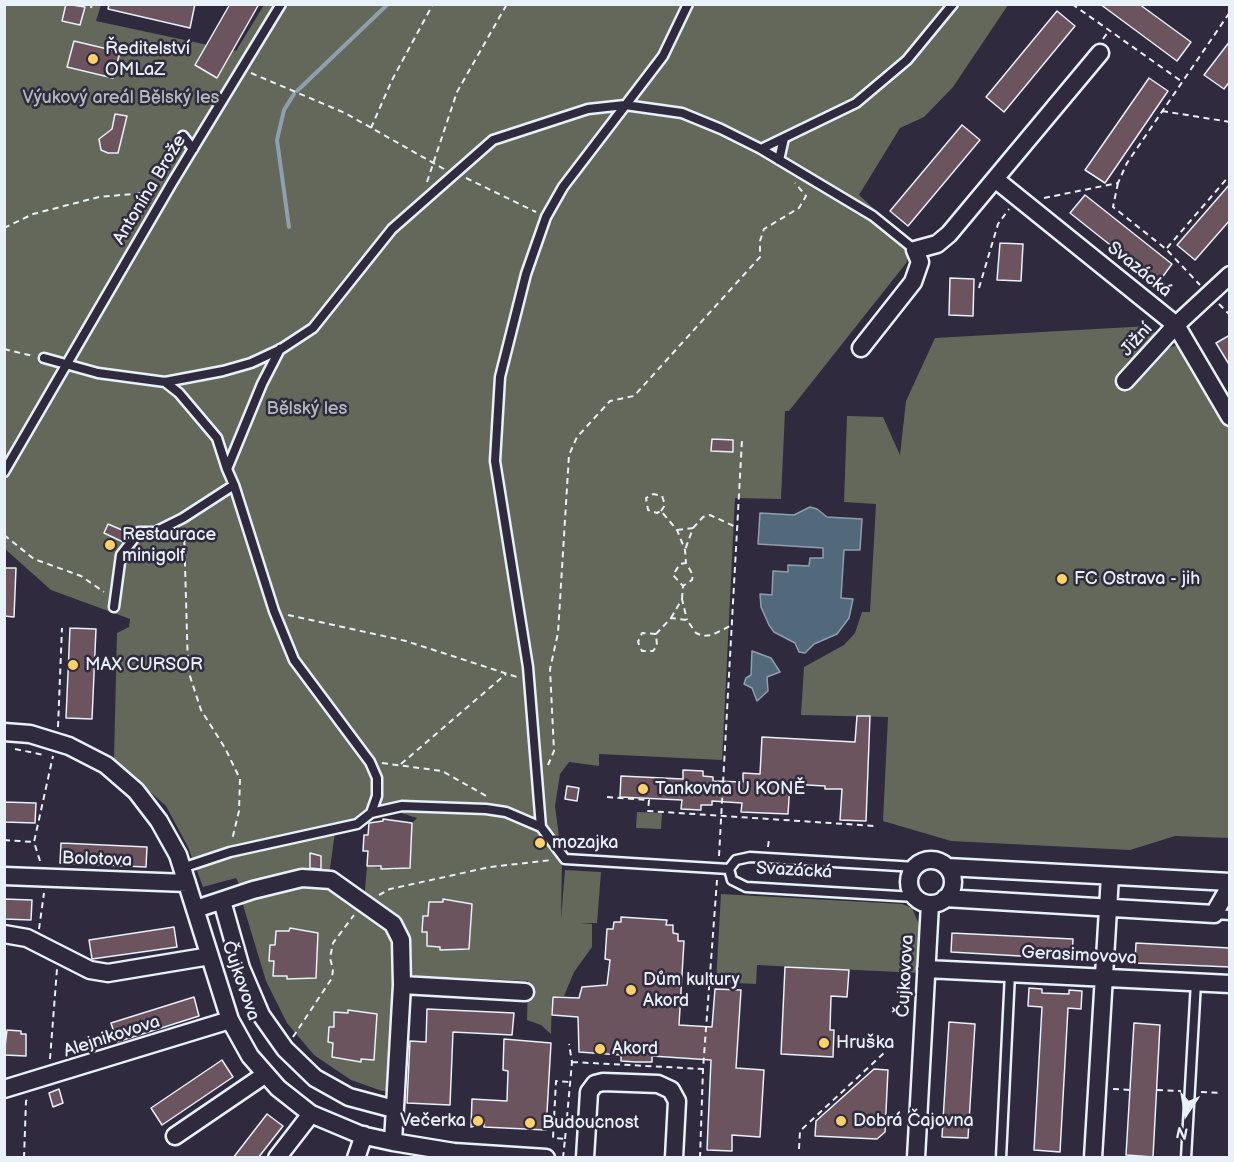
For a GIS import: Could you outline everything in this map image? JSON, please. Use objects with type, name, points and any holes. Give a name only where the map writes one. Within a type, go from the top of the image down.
[{"type":"street","points":[[861,348],[913,282],[920,262],[915,250],[937,244],[949,234],[1100,53]]},
{"type":"street","name":"Svazácká","points":[[995,179],[1176,325],[1230,417]]},
{"type":"street","name":"Jižní","points":[[1125,381],[1176,325],[1230,275]]},
{"type":"street","name":"Čujkovova","points":[[4,732],[30,734],[55,750],[106,765],[136,792],[159,821],[185,876],[230,1020],[250,1056],[266,1074],[311,1114],[364,1135],[431,1153],[546,1158]]},
{"type":"street","points":[[930,861],[947,867],[953,883],[930,900],[909,882],[916,867],[930,861]]},
{"type":"street","name":"Svazácká","points":[[930,900],[1222,915],[1230,884],[947,867]]},
{"type":"street","name":"Bolotova","points":[[4,876],[45,878],[185,876]]},
{"type":"street","points":[[1094,1158],[1110,876]]},
{"type":"street","points":[[196,909],[302,878],[331,880],[393,924],[401,940],[402,985],[393,1142]]},
{"type":"street","name":"Čujkovova","points":[[916,1158],[930,900]]},
{"type":"street","points":[[222,901],[241,968],[257,1006],[285,1049],[315,1078],[341,1092],[378,1106],[394,1109]]},
{"type":"street","points":[[4,934],[27,938],[90,970],[108,973],[210,956]]},
{"type":"street","name":"Gerasimovova","points":[[926,969],[1230,984]]},
{"type":"street","points":[[402,985],[525,992]]},
{"type":"street","name":"Alejnikovova","points":[[4,1089],[45,1079],[230,1020]]},
{"type":"street","points":[[175,1136],[266,1074]]},
{"type":"street","points":[[585,1158],[589,1092],[595,1083],[603,1082],[658,1084],[671,1090],[677,1101],[674,1158]]},
{"type":"street","points":[[277,1158],[311,1114]]},
{"type":"street","points":[[356,1158],[364,1135]]},
{"type":"lane","name":"Antonína Brože","points":[[4,472],[169,189],[281,4]]},
{"type":"lane","points":[[541,827],[529,681],[495,461],[500,377],[526,274],[546,217],[563,187],[663,56],[688,4]]},
{"type":"lane","points":[[761,149],[856,103],[907,60],[953,4]]},
{"type":"lane","points":[[44,358],[98,373],[165,382],[251,363],[281,349],[313,328],[392,230],[494,140],[588,110],[625,105],[682,113],[761,149],[873,216],[915,250]]},
{"type":"lane","points":[[183,136],[193,149]]},
{"type":"lane","points":[[779,160],[784,138]]},
{"type":"lane","points":[[227,469],[262,384],[281,349]]},
{"type":"lane","points":[[165,382],[179,393],[217,438],[274,611],[294,660],[370,762],[377,778],[376,796],[371,813]]},
{"type":"lane","points":[[114,607],[121,555],[139,532],[155,532],[183,518],[234,485]]},
{"type":"lane","points":[[185,876],[230,852],[357,824],[371,813],[402,806],[486,809],[506,812],[541,827],[565,858],[729,868]]},
{"type":"lane","name":"Svazácká","points":[[916,867],[750,857],[736,860],[729,868],[732,880],[746,888],[930,900]]},
{"type":"lane","points":[[1001,1158],[1010,972]]},
{"type":"lane","points":[[1186,1158],[1196,982]]},
{"type":"path","points":[[370,128],[432,4]]},
{"type":"path","points":[[420,205],[457,92],[507,4]]},
{"type":"path","points":[[1072,4],[1181,81]]},
{"type":"path","points":[[1210,295],[1166,249],[1113,207],[1127,164],[1181,81],[1230,12]]},
{"type":"path","points":[[242,70],[345,113],[433,165],[456,173],[546,217]]},
{"type":"path","points":[[1162,111],[1230,122]]},
{"type":"path","points":[[1166,249],[1230,175]]},
{"type":"path","points":[[538,788],[554,751],[550,669],[558,633],[569,455],[577,437],[610,401],[634,396],[760,257],[760,241],[764,229],[799,208],[806,196],[791,178]]},
{"type":"path","points":[[979,288],[998,224],[1021,199],[1119,183]]},
{"type":"path","points":[[4,228],[33,214],[99,197],[145,194],[169,189]]},
{"type":"path","points":[[4,349],[44,358]]},
{"type":"path","points":[[700,1158],[703,1070],[722,817],[742,440]]},
{"type":"path","points":[[649,495],[662,496],[665,505],[661,511],[657,513],[648,510],[645,502],[649,495]]},
{"type":"path","points":[[661,511],[677,530],[685,550],[686,563],[692,570],[692,580],[683,586]]},
{"type":"path","points":[[685,550],[693,528],[703,516],[710,515],[738,528]]},
{"type":"path","points":[[183,518],[188,670],[201,710],[225,748],[240,779],[239,811],[230,852]]},
{"type":"path","points":[[677,530],[693,528]]},
{"type":"path","points":[[4,535],[34,559],[81,576],[101,587],[114,607]]},
{"type":"path","points":[[686,563],[680,564],[674,575],[683,586],[682,599],[687,620],[696,633],[703,636],[712,635],[732,625]]},
{"type":"path","points":[[656,634],[642,633],[638,642],[642,651],[653,651],[657,646],[656,634],[671,618],[682,599]]},
{"type":"path","points":[[274,611],[406,641],[529,681]]},
{"type":"path","points":[[671,618],[687,620]]},
{"type":"path","points":[[37,943],[45,878],[34,842],[55,750],[62,628]]},
{"type":"path","points":[[401,764],[507,673]]},
{"type":"path","points":[[14,749],[55,750]]},
{"type":"path","points":[[370,762],[401,764],[442,771],[480,790],[506,812]]},
{"type":"path","points":[[607,797],[649,800],[648,811],[876,826]]},
{"type":"path","points":[[4,840],[34,842]]},
{"type":"path","points":[[24,1158],[26,1101],[45,1079],[58,954]]},
{"type":"path","points":[[563,1158],[572,1062],[569,1044]]},
{"type":"path","points":[[799,1149],[800,1131],[885,1052]]},
{"type":"path","points":[[572,1062],[703,1070]]},
{"type":"path","points":[[565,1139],[553,1138],[556,1081],[570,1082]]},
{"type":"path","points":[[1098,1088],[1130,1090]]},
{"type":"green space","name":"Bělský les","points":[[5,5],[101,5],[96,21],[236,51],[264,5],[1008,5],[953,87],[924,117],[900,128],[859,195],[906,238],[907,262],[789,411],[785,411],[781,499],[735,498],[722,760],[599,754],[599,766],[569,762],[560,774],[555,806],[562,860],[561,920],[565,870],[601,872],[597,923],[580,923],[592,924],[592,947],[574,972],[564,996],[552,996],[551,1034],[541,1025],[527,1020],[528,981],[402,975],[395,1091],[382,1091],[351,1080],[314,1055],[287,1023],[266,981],[240,895],[331,880],[364,902],[367,866],[395,870],[396,867],[410,867],[412,823],[417,818],[398,812],[359,820],[335,832],[329,876],[242,890],[236,878],[203,887],[188,847],[166,806],[114,760],[117,633],[129,627],[130,619],[51,590],[5,549]]},
{"type":"green space","name":"FC Ostrava - jih","points":[[1149,326],[1169,348],[1177,345],[1185,350],[1229,427],[1229,838],[1175,836],[1130,850],[951,841],[883,821],[888,717],[801,715],[804,667],[844,645],[855,633],[862,612],[870,612],[876,504],[844,502],[847,416],[883,417],[900,455],[906,401],[935,338]]},
{"type":"green space","points":[[637,812],[662,813],[661,829],[636,828]]},
{"type":"green space","points":[[721,894],[902,904],[912,908],[920,927],[918,973],[757,965],[756,984],[716,982]]},
{"type":"water","points":[[810,507],[817,509],[827,517],[862,519],[860,550],[844,550],[841,598],[853,599],[849,618],[837,634],[814,644],[805,653],[799,652],[795,643],[774,632],[761,607],[760,594],[772,595],[773,571],[788,572],[788,565],[809,566],[810,558],[823,558],[823,548],[758,544],[760,513],[794,515]]},
{"type":"water","points":[[752,651],[771,658],[780,672],[767,677],[768,691],[757,701],[752,688],[744,684],[746,678],[751,675]]},
{"type":"building","points":[[66,4],[85,7],[80,25],[62,21]]},
{"type":"building","points":[[109,4],[195,4],[190,28],[108,9]]},
{"type":"building","points":[[230,4],[259,4],[217,78],[195,65]]},
{"type":"building","points":[[1100,4],[1139,4],[1191,42],[1177,61]]},
{"type":"building","points":[[1057,11],[1075,26],[1004,112],[986,97]]},
{"type":"building","name":"Ředitelství OMLaZ","points":[[74,41],[120,52],[113,78],[67,67]]},
{"type":"building","points":[[1230,41],[1230,81],[1224,89],[1204,75]]},
{"type":"building","points":[[1149,78],[1168,91],[1105,183],[1085,170]]},
{"type":"building","points":[[115,114],[127,116],[118,153],[108,153],[101,150],[99,139],[112,129]]},
{"type":"building","points":[[962,125],[980,140],[908,226],[890,211]]},
{"type":"building","points":[[1230,184],[1230,220],[1195,260],[1177,245]]},
{"type":"building","points":[[1085,195],[1172,264],[1158,283],[1070,213]]},
{"type":"building","points":[[1000,243],[1023,244],[1021,281],[997,280]]},
{"type":"building","points":[[950,278],[974,279],[973,316],[949,315]]},
{"type":"building","points":[[1230,335],[1230,366],[1216,343]]},
{"type":"building","points":[[712,439],[733,440],[733,452],[711,451]]},
{"type":"building","points":[[108,524],[129,533],[123,542],[104,533]]},
{"type":"building","points":[[4,568],[16,568],[14,617],[4,616]]},
{"type":"building","points":[[70,628],[96,629],[92,719],[66,718]]},
{"type":"building","points":[[857,716],[870,716],[866,821],[840,820],[842,789],[825,789],[825,786],[790,784],[788,814],[741,812],[742,803],[712,801],[712,805],[701,805],[701,810],[681,809],[682,800],[620,797],[621,776],[683,779],[683,770],[703,771],[703,776],[713,777],[713,781],[743,782],[743,773],[760,774],[762,737],[855,742]]},
{"type":"building","points":[[567,786],[579,788],[577,801],[565,799]]},
{"type":"building","points":[[4,802],[36,803],[35,823],[4,822]]},
{"type":"building","points":[[383,819],[412,823],[410,868],[381,869],[381,866],[367,866],[368,851],[363,851],[364,835],[368,835],[369,823],[383,821]]},
{"type":"building","points":[[61,843],[147,847],[146,867],[60,863]]},
{"type":"building","points":[[310,853],[321,856],[321,869],[310,868]]},
{"type":"building","points":[[4,899],[32,900],[31,920],[4,919]]},
{"type":"building","points":[[443,899],[472,904],[469,949],[440,950],[440,947],[427,946],[427,932],[422,932],[423,916],[428,916],[429,902],[443,902]]},
{"type":"building","name":"Dům kultury Akord","points":[[621,917],[667,920],[666,925],[673,925],[673,933],[678,934],[678,941],[684,941],[679,1025],[712,1027],[715,989],[741,990],[736,1068],[764,1070],[760,1137],[732,1135],[732,1151],[707,1150],[711,1060],[652,1056],[652,1062],[636,1062],[621,1061],[621,1055],[579,1052],[578,1017],[552,1015],[553,997],[579,998],[582,987],[607,985],[610,960],[605,959],[607,929],[613,929],[614,922],[621,922]]},
{"type":"building","points":[[174,927],[177,947],[92,959],[89,940]]},
{"type":"building","points":[[290,928],[318,933],[316,978],[287,979],[287,976],[273,976],[274,961],[269,961],[270,945],[275,945],[276,931],[289,931]]},
{"type":"building","points":[[952,933],[1073,939],[1072,959],[951,952]]},
{"type":"building","points":[[1136,943],[1230,948],[1230,967],[1135,963]]},
{"type":"building","points":[[785,967],[849,970],[847,997],[831,996],[830,1030],[834,1030],[833,1057],[781,1054]]},
{"type":"building","points":[[1029,988],[1042,989],[1042,993],[1069,994],[1069,990],[1082,991],[1081,1009],[1068,1008],[1060,1152],[1034,1150],[1042,1007],[1028,1006]]},
{"type":"building","points":[[194,997],[199,1016],[117,1042],[111,1023]]},
{"type":"building","points":[[427,1009],[514,1013],[512,1035],[453,1032],[450,1105],[407,1103],[410,1041],[426,1042]]},
{"type":"building","points":[[348,1010],[377,1014],[374,1060],[361,1059],[361,1062],[332,1057],[333,1043],[328,1042],[329,1027],[334,1027],[334,1012],[348,1013]]},
{"type":"building","points":[[949,1022],[975,1024],[968,1138],[942,1137]]},
{"type":"building","points":[[1134,1023],[1160,1025],[1153,1157],[1126,1155]]},
{"type":"building","points":[[7,1030],[21,1031],[21,1034],[26,1034],[26,1056],[4,1055]]},
{"type":"building","points":[[504,1039],[551,1043],[546,1130],[484,1127],[484,1123],[471,1127],[472,1099],[507,1101],[508,1071],[503,1070]]},
{"type":"building","points":[[222,1060],[233,1077],[162,1125],[151,1108]]},
{"type":"building","points":[[874,1069],[888,1070],[885,1132],[877,1139],[815,1136],[816,1121]]},
{"type":"building","points":[[59,1089],[63,1103],[53,1107],[49,1093]]},
{"type":"building","points":[[267,1114],[283,1126],[258,1158],[233,1158]]},
{"type":"waterway","points":[[297,91],[388,4]]},
{"type":"waterway","points":[[289,227],[277,140],[284,110],[294,94]]},
{"type":"place","name":"Ředitelství OMLaZ","points":[[93,59]]},
{"type":"place","name":"Restaurace minigolf","points":[[110,545]]},
{"type":"place","name":"FC Ostrava - jih","points":[[1062,579]]},
{"type":"place","name":"MAX CURSOR","points":[[73,665]]},
{"type":"place","name":"Tankovna U KONĚ","points":[[643,789]]},
{"type":"place","name":"mozajka","points":[[540,843]]},
{"type":"place","name":"Dům kultury Akord","points":[[631,990]]},
{"type":"place","name":"Hruška","points":[[824,1043]]},
{"type":"place","name":"Akord","points":[[600,1049]]},
{"type":"place","name":"Večerka","points":[[478,1121]]},
{"type":"place","name":"Dobrá Čajovna","points":[[841,1121]]},
{"type":"place","name":"Budoucnost","points":[[530,1123]]},
{"type":"park label","name":"Výukový areál Bělský les","points":[[121,98]]}]
